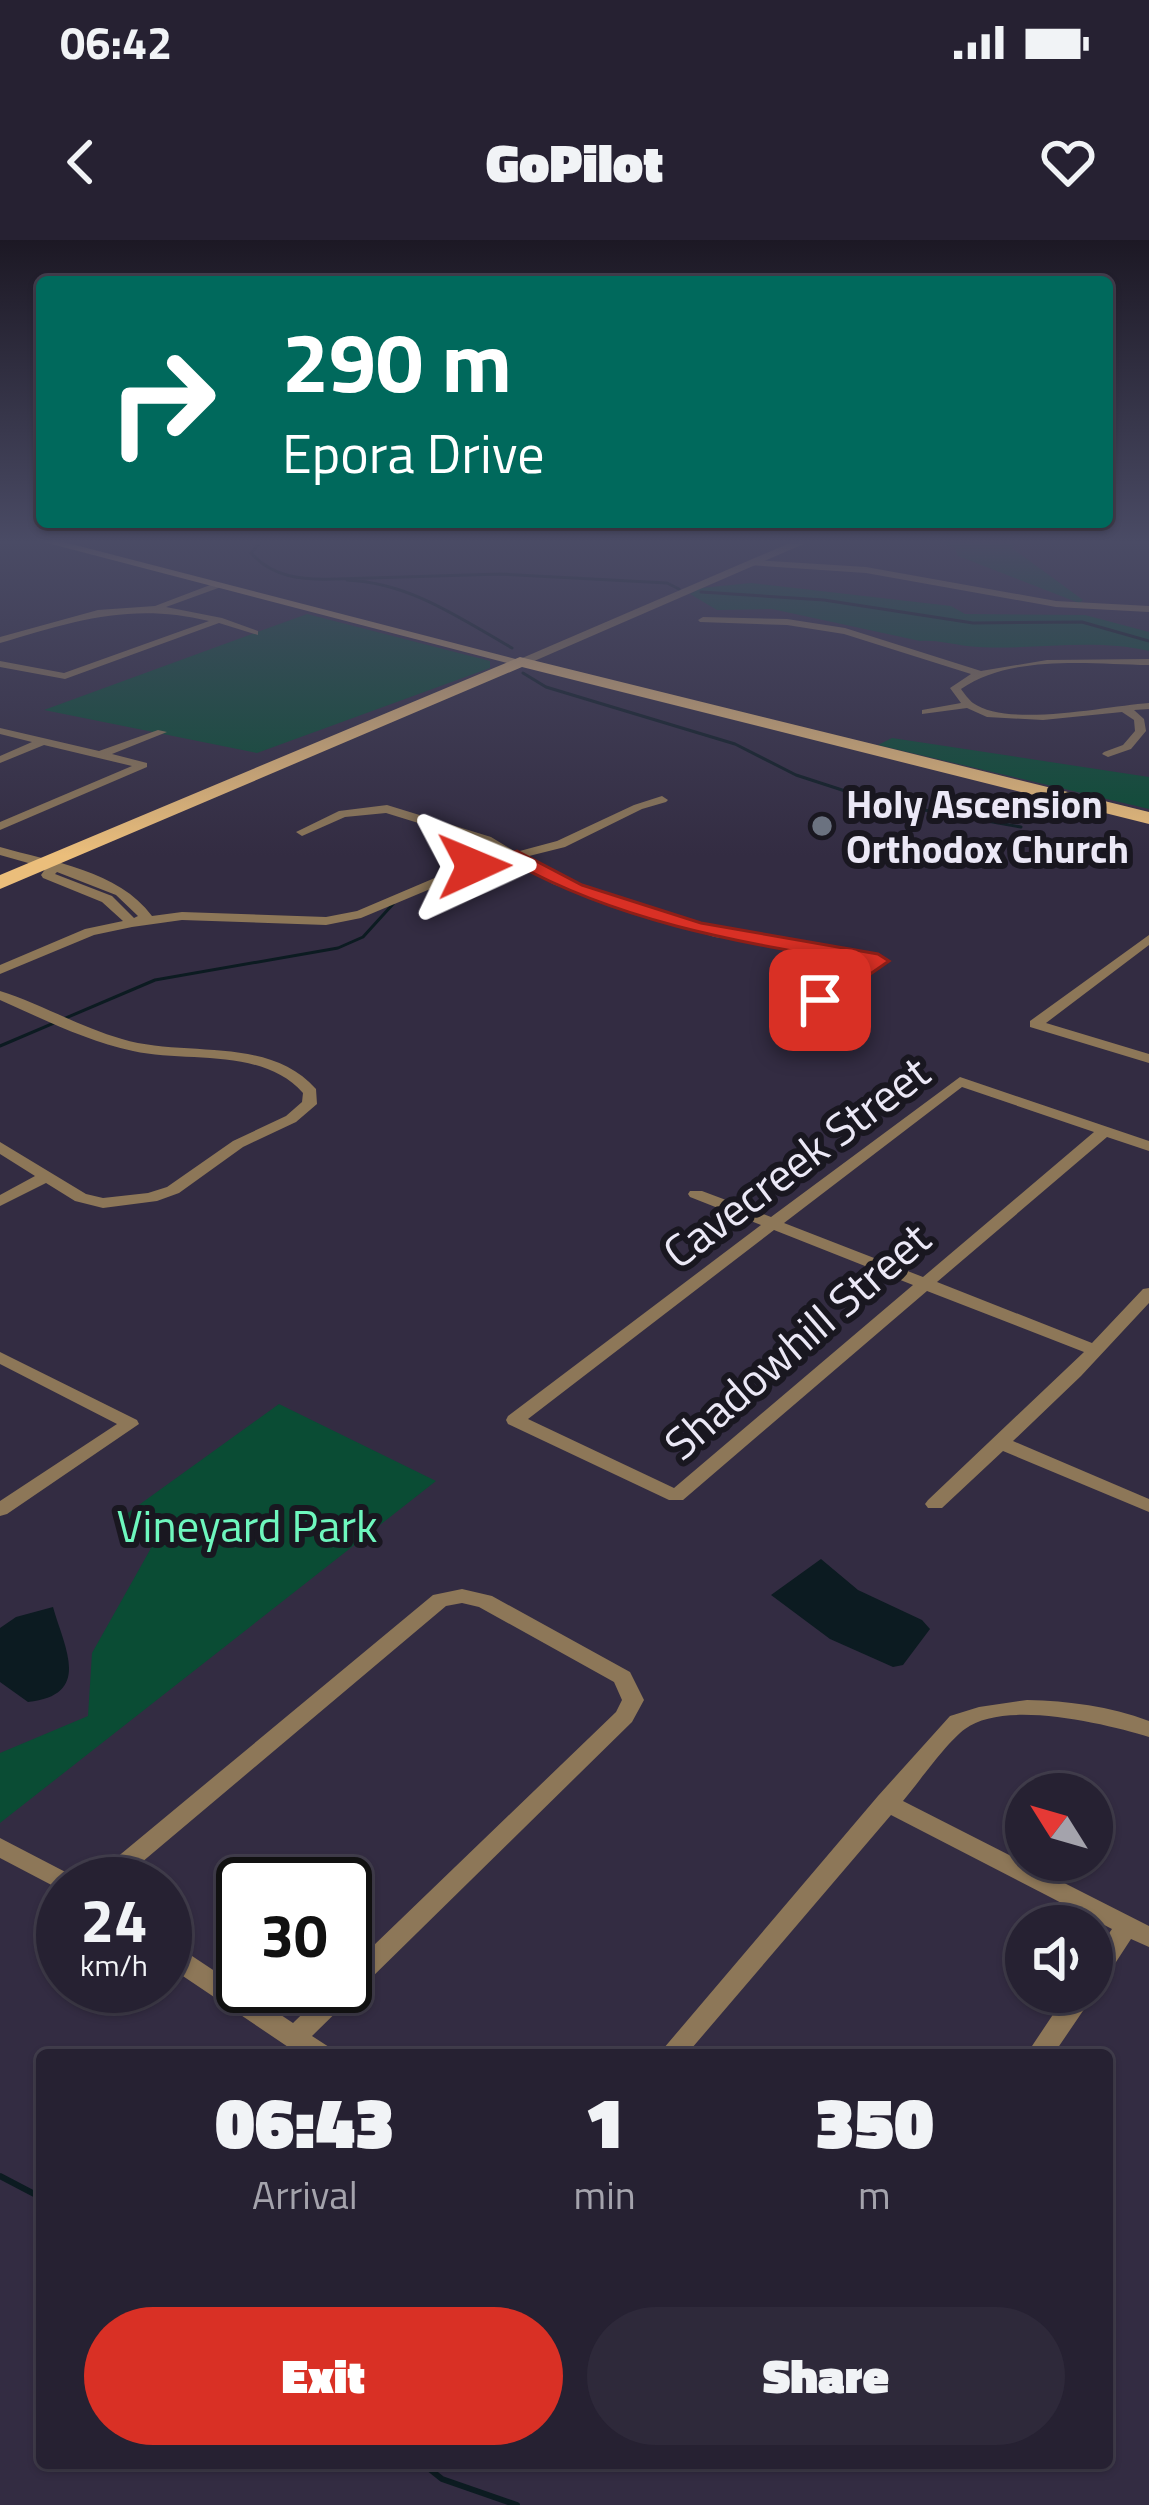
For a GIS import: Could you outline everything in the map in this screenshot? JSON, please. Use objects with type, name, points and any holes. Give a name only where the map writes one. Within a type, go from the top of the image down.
[{"type":"main road","points":[[452,645],[1149,818]]},
{"type":"main road","points":[[0,883],[46,868],[520,662]]},
{"type":"street","points":[[0,664],[65,676],[152,645]]},
{"type":"street","points":[[520,662],[561,645]]},
{"type":"street","points":[[886,645],[981,674]]},
{"type":"street","points":[[968,705],[955,688],[981,674],[1042,662],[1149,662]]},
{"type":"street","points":[[926,712],[968,705],[999,715],[1034,718],[1149,706]]},
{"type":"street","points":[[1108,754],[1126,747],[1141,731],[1138,719],[1123,707]]},
{"type":"street","points":[[0,731],[142,766],[0,826]]},
{"type":"street","points":[[102,754],[162,732]]},
{"type":"street","points":[[0,760],[45,740]]},
{"type":"street","points":[[0,970],[90,932],[132,922],[182,916],[326,920],[361,914],[474,866],[561,844],[662,800]]},
{"type":"street","points":[[302,832],[343,814],[387,809],[487,840],[575,890],[698,928],[878,961],[791,1019]]},
{"type":"street","points":[[0,851],[107,899],[132,922]]},
{"type":"street","points":[[1149,939],[1035,1024],[1149,1059]]},
{"type":"street","points":[[0,995],[129,1046],[221,1055],[281,1070],[305,1081],[311,1092],[309,1104],[291,1119],[238,1144],[173,1190],[151,1198],[103,1203],[81,1198],[0,1148]]},
{"type":"street","name":"Cavecreek Street","points":[[515,1420],[960,1082],[1149,1146]]},
{"type":"street","name":"Shadowhill Street","points":[[515,1420],[676,1496],[1104,1131]]},
{"type":"street","points":[[0,1201],[47,1177]]},
{"type":"street","points":[[696,1194],[1094,1350]]},
{"type":"street","points":[[935,1504],[1149,1293]]},
{"type":"street","points":[[0,1357],[130,1424],[0,1510]]},
{"type":"street","points":[[1001,1443],[1149,1506]]},
{"type":"street","points":[[132,1857],[431,1606],[462,1595],[484,1601],[616,1672],[628,1683],[634,1700],[614,1728],[294,2038]]},
{"type":"street","points":[[676,2049],[950,1728],[964,1718],[1078,1710],[1114,1715],[1149,1729]]},
{"type":"street","points":[[886,1802],[1138,1932],[1113,1957]]},
{"type":"street","points":[[0,1847],[36,1866]]},
{"type":"street","points":[[192,1969],[311,2049]]},
{"type":"street","points":[[1043,2049],[1068,2013]]},
{"type":"green space","points":[[223,645],[427,645],[490,661],[490,668],[257,753],[44,710]]},
{"type":"green space","points":[[958,645],[1149,645],[1149,651],[1103,645]]},
{"type":"green space","points":[[892,738],[1149,777],[1149,809],[878,745]]},
{"type":"green space","name":"Vineyard Park","points":[[279,1404],[436,1481],[0,1823],[0,1753],[88,1716],[92,1653],[155,1541],[118,1520]]},
{"type":"shaded area","points":[[821,1559],[858,1590],[922,1620],[930,1629],[903,1665],[893,1667],[830,1639],[771,1595]]},
{"type":"shaded area","points":[[53,1607],[67,1653],[67,1679],[48,1698],[28,1702],[0,1682],[0,1628],[16,1617]]},
{"type":"waterway","points":[[506,645],[512,648]]},
{"type":"waterway","points":[[523,673],[546,687],[735,744],[796,775],[879,802],[1021,827]]},
{"type":"waterway","points":[[0,1046],[155,980],[338,948],[363,937],[393,904]]},
{"type":"waterway","points":[[0,2176],[36,2195]]},
{"type":"waterway","points":[[430,2469],[442,2479],[517,2505]]},
{"type":"place","name":"Holy Ascension Orthodox Church","points":[[822,826]]},
{"type":"route","points":[[474,866],[517,857],[575,890],[698,928],[878,961],[820,1000]]}]
